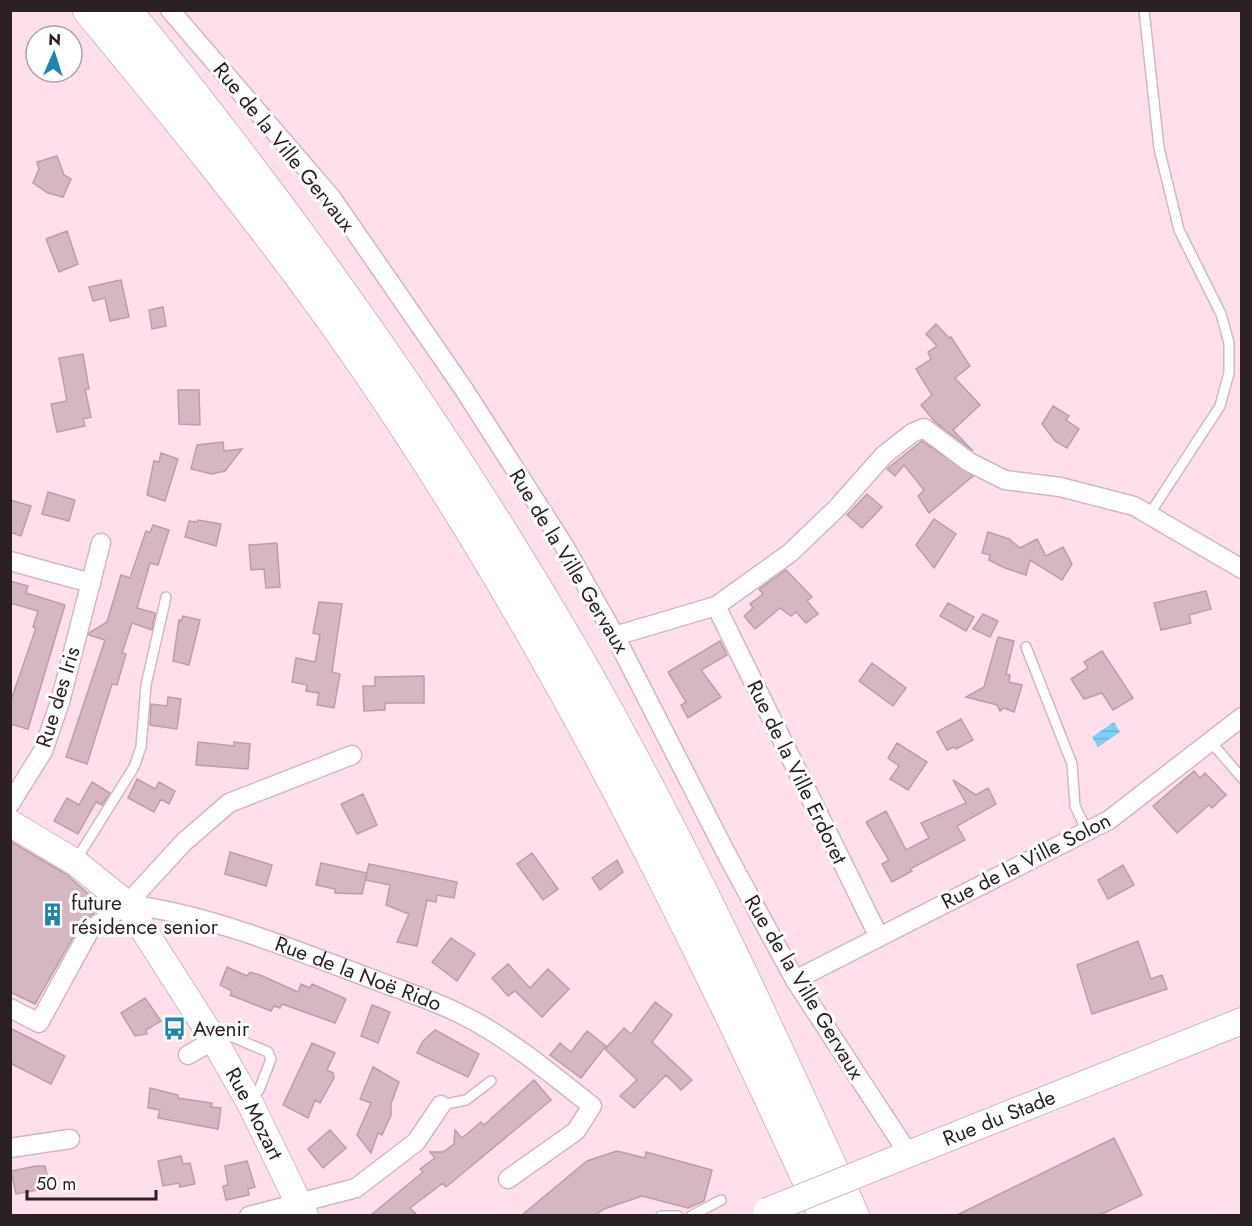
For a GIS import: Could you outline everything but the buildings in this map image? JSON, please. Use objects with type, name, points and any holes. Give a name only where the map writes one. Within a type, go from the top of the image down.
[{"type":"highway","points":[[89,10],[219,170],[341,332],[476,538],[600,752],[732,1011],[825,1215]]},
{"type":"highway","points":[[125,10],[198,100],[329,274],[455,459],[524,570],[615,728],[709,906],[853,1215]]},
{"type":"main road","points":[[10,824],[75,862],[128,904]]},
{"type":"main road","name":"Rue Mozart","points":[[128,904],[214,1040],[248,1099],[302,1210]]},
{"type":"main road","name":"Rue du Stade","points":[[762,1213],[1242,1021]]},
{"type":"street","name":"Rue de la Ville Gervaux","points":[[170,10],[331,197],[463,388],[563,544],[615,636],[726,854],[795,980],[902,1156]]},
{"type":"street","points":[[615,636],[716,606],[790,554],[837,508],[884,455],[912,433],[924,428],[969,462],[1005,480],[1060,487],[1134,506],[1242,570]]},
{"type":"street","name":"Rue des Iris","points":[[10,804],[43,751],[60,702],[101,543]]},
{"type":"street","points":[[10,561],[91,583]]},
{"type":"street","name":"Rue de la Ville Erdoret","points":[[716,606],[879,937]]},
{"type":"street","name":"Rue de la Ville Solon","points":[[795,980],[1109,820],[1242,717]]},
{"type":"street","points":[[10,1008],[39,1023],[90,930],[128,904],[184,842],[229,803],[352,755]]},
{"type":"street","name":"Rue de la Noë Rido","points":[[128,904],[172,910],[313,956],[439,1005],[480,1024],[519,1049],[592,1106],[576,1131],[508,1179]]},
{"type":"street","points":[[188,1055],[214,1040]]},
{"type":"street","points":[[249,1215],[302,1210],[356,1188],[416,1142],[441,1105]]},
{"type":"street","points":[[10,1148],[70,1139]]},
{"type":"lane","points":[[1144,10],[1159,148],[1179,230],[1221,314],[1228,343],[1229,373],[1220,406],[1149,515]]},
{"type":"lane","points":[[75,862],[134,767],[141,747],[146,685],[166,597]]},
{"type":"lane","points":[[1026,647],[1072,764],[1075,806],[1087,831]]},
{"type":"lane","points":[[1210,741],[1242,778]]},
{"type":"lane","points":[[214,1040],[228,1035],[268,1052],[271,1059],[259,1090],[248,1099]]},
{"type":"lane","points":[[441,1105],[466,1100],[491,1082]]},
{"type":"lane","points":[[691,1215],[721,1200]]},
{"type":"lane","points":[[661,1215],[678,1215]]},
{"type":"water","points":[[1114,722],[1120,732],[1098,747],[1092,737]]},
{"type":"place","name":"future résidence senior","points":[[53,915]]},
{"type":"place","name":"Avenir","points":[[175,1029]]}]
